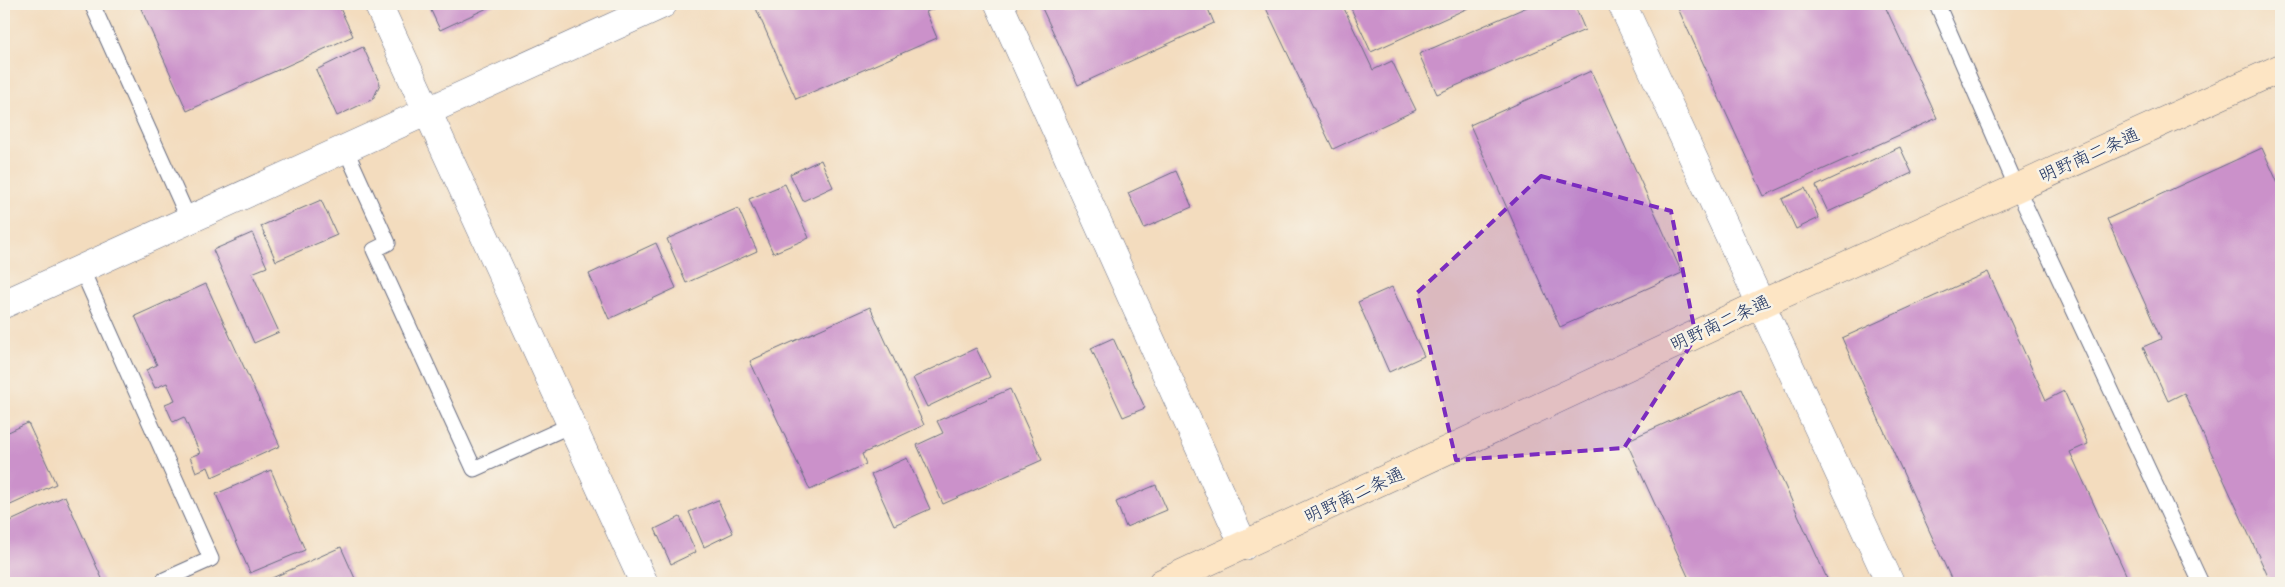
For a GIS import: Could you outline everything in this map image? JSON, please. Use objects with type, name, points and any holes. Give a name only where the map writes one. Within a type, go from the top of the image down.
[{"type":"street","points":[[378,4],[644,583]]},
{"type":"street","points":[[4,304],[663,4]]},
{"type":"street","points":[[999,4],[1244,546]]},
{"type":"street","points":[[1622,4],[1890,583]]},
{"type":"street","name":"明野南二条通","points":[[1162,583],[1761,304],[2281,68]]},
{"type":"lane","points":[[92,4],[189,220]]},
{"type":"lane","points":[[1937,4],[2017,188],[2201,583]]},
{"type":"lane","points":[[345,148],[388,243],[374,250],[474,469],[571,425]]},
{"type":"lane","points":[[81,268],[211,559],[164,580],[165,583]]},
{"type":"highlighted area","points":[[1541,176],[1671,211],[1696,337],[1624,448],[1456,460],[1417,293]]},
{"type":"building","points":[[139,4],[338,4],[353,36],[187,111]]},
{"type":"building","points":[[428,4],[496,4],[440,30]]},
{"type":"building","points":[[754,4],[945,4],[926,12],[937,38],[796,99]]},
{"type":"building","points":[[1040,4],[1206,4],[1214,23],[1078,85]]},
{"type":"building","points":[[1264,4],[1342,4],[1373,70],[1392,61],[1416,110],[1333,149]]},
{"type":"building","points":[[1349,4],[1477,4],[1371,52]]},
{"type":"building","points":[[1534,4],[1574,4],[1585,30],[1437,94],[1419,54]]},
{"type":"building","points":[[1676,4],[1884,4],[1937,118],[1764,196]]},
{"type":"building","points":[[363,47],[380,84],[373,99],[337,116],[316,70]]},
{"type":"building","points":[[1591,71],[1682,273],[1560,327],[1470,125]]},
{"type":"building","points":[[1900,147],[1912,173],[1828,212],[1816,186]]},
{"type":"building","points":[[2262,148],[2281,190],[2281,583],[2271,583],[2184,393],[2168,401],[2143,347],[2161,339],[2107,219]]},
{"type":"building","points":[[821,160],[833,187],[803,201],[790,174]]},
{"type":"building","points":[[1176,171],[1192,207],[1144,228],[1128,193]]},
{"type":"building","points":[[785,184],[809,238],[773,253],[749,199]]},
{"type":"building","points":[[1805,188],[1819,218],[1796,229],[1782,199]]},
{"type":"building","points":[[321,200],[337,235],[276,261],[261,226]]},
{"type":"building","points":[[738,208],[757,251],[686,283],[667,239]]},
{"type":"building","points":[[252,233],[267,267],[252,273],[279,332],[254,343],[213,250]]},
{"type":"building","points":[[656,243],[676,288],[609,319],[589,274]]},
{"type":"building","points":[[1988,272],[2046,400],[2064,391],[2088,444],[2070,452],[2130,583],[1953,583],[1842,338]]},
{"type":"building","points":[[206,284],[280,446],[212,477],[208,467],[196,472],[190,457],[200,453],[184,417],[173,422],[165,404],[175,400],[167,383],[155,388],[146,370],[157,365],[135,316]]},
{"type":"building","points":[[1392,287],[1424,356],[1389,372],[1358,302]]},
{"type":"building","points":[[870,307],[924,425],[862,454],[866,464],[810,490],[750,361]]},
{"type":"building","points":[[1113,338],[1145,408],[1123,417],[1091,348]]},
{"type":"building","points":[[976,348],[990,377],[927,407],[913,378]]},
{"type":"building","points":[[1010,389],[1042,460],[943,504],[917,445],[943,433],[937,421]]},
{"type":"building","points":[[1741,389],[1829,583],[1691,583],[1626,441]]},
{"type":"building","points":[[28,423],[56,484],[4,508],[4,434]]},
{"type":"building","points":[[907,458],[930,509],[894,525],[871,474]]},
{"type":"building","points":[[271,470],[305,550],[250,573],[216,494]]},
{"type":"building","points":[[1156,485],[1167,510],[1126,527],[1116,502]]},
{"type":"building","points":[[65,496],[104,583],[4,583],[4,524]]},
{"type":"building","points":[[718,500],[733,533],[704,547],[689,512]]},
{"type":"building","points":[[680,517],[696,552],[671,564],[655,529]]},
{"type":"building","points":[[341,547],[357,583],[261,583]]}]
